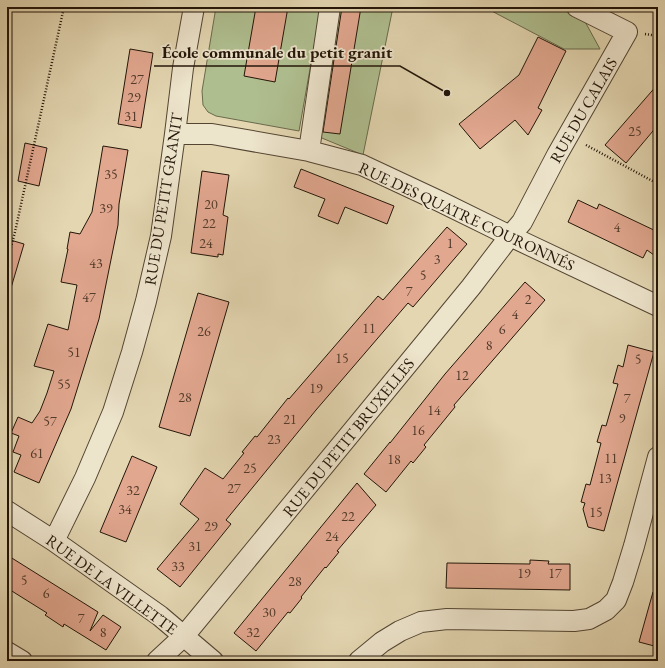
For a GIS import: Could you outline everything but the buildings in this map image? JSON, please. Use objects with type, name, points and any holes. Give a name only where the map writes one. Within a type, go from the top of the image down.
[{"type":"street","name":"RUE DU PETIT GRANIT","points":[[54,541],[85,478],[113,412],[146,301],[161,236],[183,68],[194,7]]},
{"type":"street","points":[[309,151],[330,7]]},
{"type":"street","name":"RUE DU CALAIS","points":[[510,236],[522,222],[557,155],[627,32],[578,7]]},
{"type":"street","name":"RUE DES QUATRE COURONNÉS","points":[[175,134],[212,134],[309,151],[362,165],[658,306]]},
{"type":"street","name":"RUE DU PETIT BRUXELLES","points":[[157,661],[184,636],[471,287],[510,236]]},
{"type":"street","points":[[359,661],[382,642],[400,630],[421,622],[447,619],[574,621],[589,618],[606,610],[616,600],[623,582],[658,457]]},
{"type":"street","name":"RUE DE LA VILLETTE","points":[[7,511],[54,541],[160,616],[213,661]]},
{"type":"street","points":[[7,652],[22,661]]},
{"type":"path","points":[[7,262],[15,232],[64,7]]},
{"type":"path","points":[[568,136],[658,184]]},
{"type":"green space","points":[[216,7],[321,7],[299,131],[216,116],[208,112],[203,105],[202,91]]},
{"type":"green space","points":[[338,7],[393,7],[363,155],[317,136]]},
{"type":"green space","points":[[484,7],[577,7],[600,49],[564,49]]},
{"type":"place","name":"École communale du petit granit","points":[[447,93]]}]
